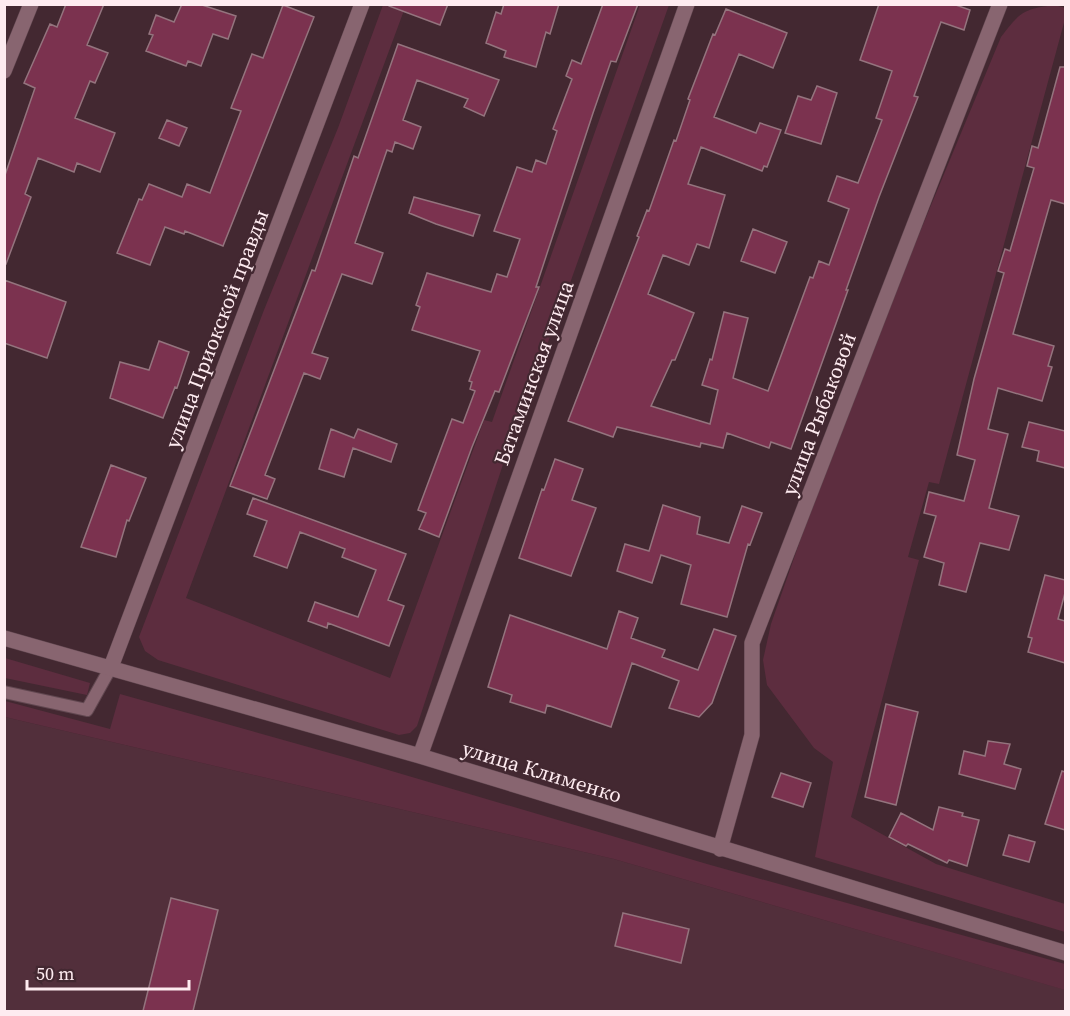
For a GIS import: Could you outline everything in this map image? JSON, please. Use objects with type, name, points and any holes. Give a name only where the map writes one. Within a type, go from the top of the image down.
[{"type":"street","points":[[4,71],[31,4]]},
{"type":"street","name":"улица Приокской правды","points":[[111,668],[362,4]]},
{"type":"street","name":"Батаминская улица","points":[[420,756],[687,4]]},
{"type":"street","name":"улица Рыбаковой","points":[[720,849],[752,735],[752,644],[1000,4]]},
{"type":"street","name":"улица Клименко","points":[[4,638],[420,756],[1065,953]]},
{"type":"lane","points":[[4,692],[87,710],[111,668]]},
{"type":"shaded area","points":[[383,5],[406,5],[186,598],[390,678],[484,420],[492,422],[640,5],[669,5],[564,300],[512,437],[417,726],[410,733],[399,735],[158,660],[145,651],[139,637],[264,310],[338,128]]},
{"type":"shaded area","points":[[1055,5],[1065,8],[1065,19],[939,484],[929,482],[908,557],[919,560],[851,817],[936,864],[1065,904],[1065,932],[815,857],[833,762],[814,748],[767,685],[763,660],[771,624],[845,412],[1001,37],[1023,13]]},
{"type":"shaded area","points":[[5,658],[90,683],[87,695],[5,678]]},
{"type":"shaded area","points":[[120,694],[351,759],[707,864],[1065,964],[1065,990],[614,859],[5,717],[5,701],[110,729]]},
{"type":"shaded area","points":[[5,717],[614,859],[1066,990],[1065,1012],[5,1012]]},
{"type":"building","points":[[66,4],[104,4],[87,45],[108,53],[95,83],[90,81],[75,118],[115,133],[100,172],[77,163],[74,172],[38,158],[25,194],[31,197],[6,264],[4,263],[4,178],[35,88],[24,83],[50,24],[57,27]]},
{"type":"building","points":[[182,4],[199,4],[236,16],[228,39],[213,34],[201,66],[188,61],[186,66],[146,51],[153,35],[149,34],[156,15],[174,22]]},
{"type":"building","points":[[389,4],[448,4],[440,25],[389,6]]},
{"type":"building","points":[[504,4],[559,4],[550,34],[546,32],[536,67],[504,57],[506,51],[486,43],[496,12],[501,14]]},
{"type":"building","points":[[603,4],[638,4],[616,62],[611,61],[536,287],[539,287],[499,392],[495,391],[472,447],[439,537],[419,529],[426,513],[418,510],[452,419],[463,423],[475,391],[470,389],[472,382],[469,381],[480,351],[412,330],[420,307],[416,305],[427,273],[491,292],[497,274],[507,277],[520,239],[494,231],[517,167],[532,172],[536,160],[546,164],[557,131],[553,129],[572,79],[566,76],[572,60],[581,64]]},
{"type":"building","points":[[879,4],[953,4],[970,10],[964,30],[941,22],[914,96],[918,97],[879,197],[791,449],[771,442],[769,448],[727,433],[723,448],[701,443],[700,447],[617,427],[613,437],[568,421],[674,140],[676,141],[690,100],[688,99],[713,34],[715,35],[726,9],[787,33],[773,68],[739,54],[714,117],[756,133],[760,123],[781,130],[767,167],[764,166],[762,171],[701,147],[688,184],[725,195],[709,248],[697,244],[689,265],[663,255],[648,294],[694,313],[675,360],[672,360],[651,406],[710,424],[718,390],[702,385],[710,359],[712,360],[724,312],[748,318],[733,378],[768,391],[810,277],[813,278],[819,261],[829,265],[849,209],[828,201],[837,176],[858,183],[882,120],[876,118],[892,71],[860,60]]},
{"type":"building","points":[[283,5],[314,17],[223,246],[185,231],[184,234],[165,227],[150,265],[117,253],[139,199],[142,200],[149,184],[182,197],[187,184],[210,193],[241,111],[231,108],[252,54],[263,58]]},
{"type":"building","points":[[398,44],[499,80],[484,116],[464,107],[468,99],[417,80],[403,120],[421,127],[413,149],[395,142],[392,152],[387,150],[355,243],[383,253],[372,284],[342,274],[312,353],[328,358],[320,379],[304,373],[265,475],[275,479],[267,499],[230,486],[312,270],[315,271],[354,156],[358,158]]},
{"type":"building","points":[[1060,67],[1065,67],[1065,204],[1051,200],[1013,334],[1054,346],[1048,366],[1052,367],[1042,401],[998,388],[988,429],[1008,434],[989,508],[1019,516],[1009,550],[980,543],[966,592],[939,585],[944,563],[924,557],[936,516],[924,513],[929,492],[964,501],[975,460],[957,455],[974,379],[1004,273],[998,271],[1005,249],[1010,251],[1034,168],[1027,166],[1032,146],[1038,148]]},
{"type":"building","points":[[817,86],[837,93],[821,144],[785,133],[798,96],[811,100]]},
{"type":"building","points":[[167,120],[187,128],[179,146],[159,138]]},
{"type":"building","points":[[414,197],[480,215],[473,236],[409,213]]},
{"type":"building","points":[[753,229],[787,242],[775,273],[741,261]]},
{"type":"building","points":[[4,280],[66,302],[47,358],[4,343]]},
{"type":"building","points":[[159,341],[189,352],[177,388],[175,387],[163,418],[110,398],[120,362],[149,370]]},
{"type":"building","points":[[1029,422],[1065,431],[1065,468],[1037,461],[1039,451],[1022,447]]},
{"type":"building","points":[[331,429],[354,438],[358,429],[397,444],[391,462],[353,448],[344,477],[319,469]]},
{"type":"building","points":[[555,459],[583,469],[572,500],[596,508],[571,576],[519,558],[542,489],[544,490]]},
{"type":"building","points":[[111,465],[146,478],[129,521],[127,520],[116,557],[81,547]]},
{"type":"building","points":[[253,498],[406,554],[388,600],[404,606],[389,646],[328,623],[327,628],[308,621],[315,602],[358,617],[376,570],[342,557],[345,549],[300,532],[287,568],[254,556],[267,521],[247,514]]},
{"type":"building","points":[[663,505],[700,517],[697,534],[729,543],[742,506],[762,513],[750,545],[748,544],[727,617],[681,604],[691,565],[661,555],[652,583],[617,571],[625,544],[649,551]]},
{"type":"building","points":[[1045,575],[1065,580],[1065,593],[1058,619],[1065,621],[1065,663],[1028,652],[1032,638],[1028,637]]},
{"type":"building","points":[[619,611],[638,618],[631,638],[665,650],[662,657],[698,670],[714,629],[736,636],[712,703],[699,717],[669,708],[679,681],[632,663],[611,727],[547,705],[545,713],[510,702],[512,695],[488,687],[510,615],[607,649]]},
{"type":"building","points":[[886,704],[918,712],[896,805],[865,797]]},
{"type":"building","points":[[988,741],[1010,744],[1004,764],[1021,769],[1015,789],[959,774],[964,751],[985,756]]},
{"type":"building","points":[[1062,771],[1065,772],[1065,830],[1045,824]]},
{"type":"building","points":[[781,773],[811,783],[803,807],[772,797]]},
{"type":"building","points":[[939,807],[979,820],[967,866],[949,860],[947,863],[889,837],[901,813],[933,830]]},
{"type":"building","points":[[1009,835],[1035,842],[1029,862],[1003,855]]},
{"type":"building","points":[[171,898],[218,910],[193,1011],[143,1011]]},
{"type":"building","points":[[623,913],[689,929],[681,963],[615,946]]}]
